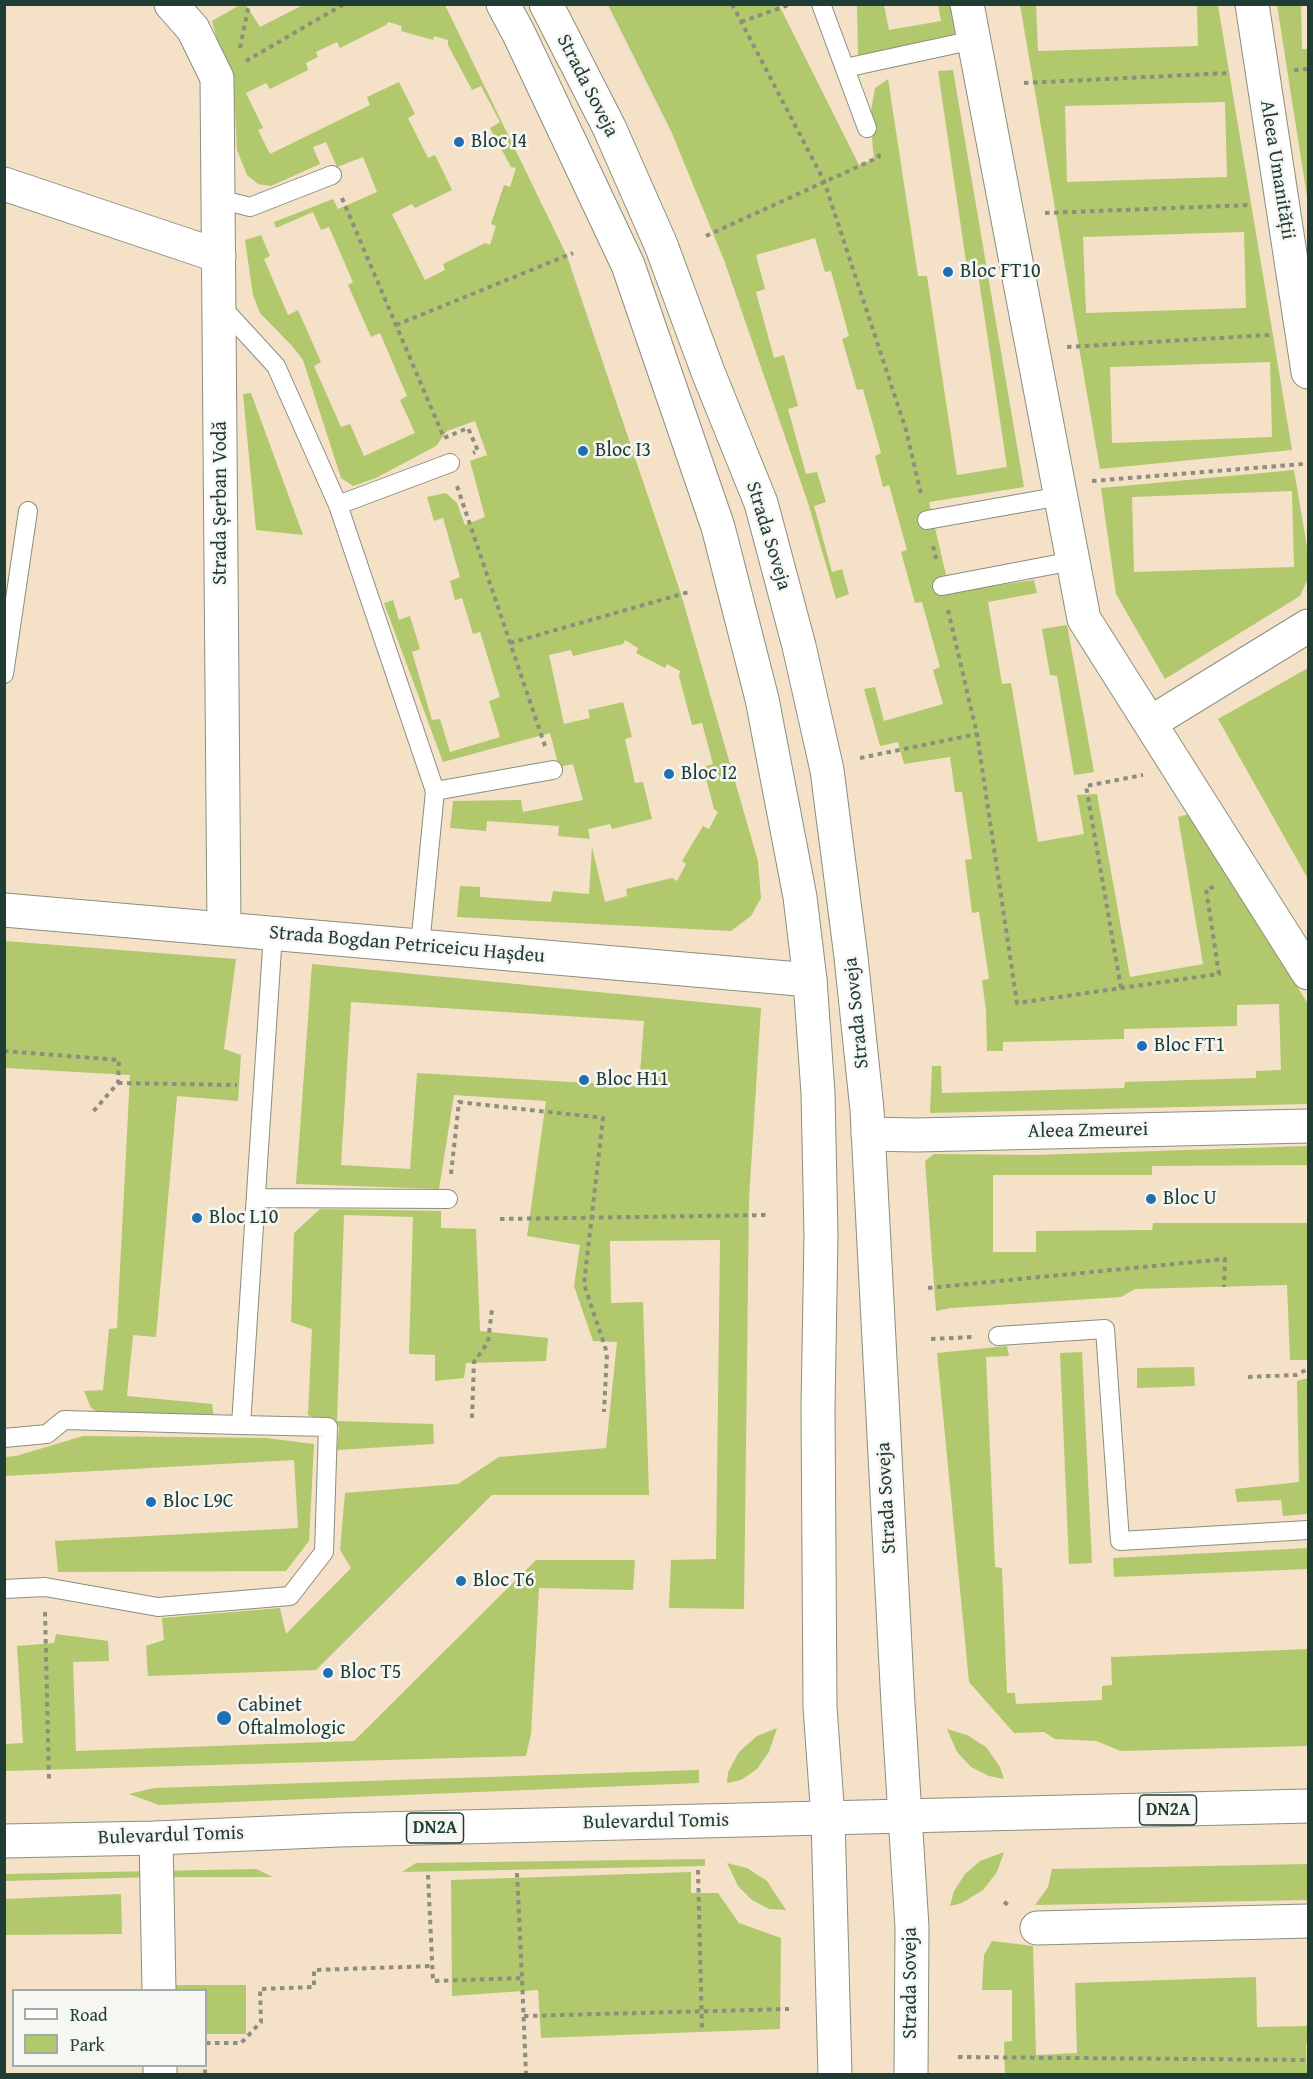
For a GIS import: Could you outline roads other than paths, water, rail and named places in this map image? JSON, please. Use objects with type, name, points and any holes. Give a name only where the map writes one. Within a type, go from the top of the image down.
[{"type":"main road","name":"Strada Șerban Vodă","points":[[171,4],[227,68],[219,199],[224,929]]},
{"type":"main road","name":"Strada Soveja","points":[[503,4],[628,265],[718,526],[762,699],[800,897],[810,980],[819,1129],[821,1235],[818,1407],[820,1707],[828,1819],[835,2074]]},
{"type":"main road","name":"Strada Soveja","points":[[546,4],[609,127],[657,234],[708,372],[761,503],[799,646],[827,770],[851,957],[868,1134],[912,1927],[911,2074]]},
{"type":"main road","points":[[967,4],[1074,488],[1073,561],[1084,619],[1308,973]]},
{"type":"main road","name":"Aleea Umanității","points":[[1252,4],[1308,372]]},
{"type":"main road","points":[[4,184],[219,256]]},
{"type":"main road","points":[[1150,723],[1308,626]]},
{"type":"main road","name":"Strada Bogdan Petriceicu Hașdeu","points":[[4,910],[810,980]]},
{"type":"main road","name":"Aleea Zmeurei","points":[[868,1134],[916,1135],[1308,1126]]},
{"type":"main road","name":"Bulevardul Tomis","points":[[4,1841],[156,1838],[339,1830],[1308,1806]]},
{"type":"main road","points":[[156,1838],[159,1989]]},
{"type":"main road","points":[[1037,1928],[1308,1921]]},
{"type":"lane","points":[[820,4],[867,128]]},
{"type":"lane","points":[[845,68],[974,40]]},
{"type":"lane","points":[[219,199],[250,207],[332,175]]},
{"type":"lane","points":[[220,305],[276,366],[338,506],[435,791],[420,946]]},
{"type":"lane","points":[[338,506],[450,463]]},
{"type":"lane","points":[[927,520],[1074,488]]},
{"type":"lane","points":[[4,674],[28,511]]},
{"type":"lane","points":[[942,586],[1073,561]]},
{"type":"lane","points":[[435,791],[553,770]]},
{"type":"lane","points":[[241,1425],[273,933]]},
{"type":"lane","points":[[256,1198],[448,1199]]},
{"type":"lane","points":[[998,1336],[1105,1329],[1120,1541],[1308,1530]]},
{"type":"lane","points":[[4,1437],[47,1434],[64,1420],[328,1427],[324,1552],[290,1596],[158,1607],[45,1587],[4,1589]]},
{"type":"place","name":"Bloc I4","points":[[459,142]]},
{"type":"place","name":"Bloc FT10","points":[[948,272]]},
{"type":"place","name":"Bloc I3","points":[[583,451]]},
{"type":"place","name":"Bloc I2","points":[[669,774]]},
{"type":"place","name":"Bloc FT1","points":[[1142,1046]]},
{"type":"place","name":"Bloc H11","points":[[584,1080]]},
{"type":"place","name":"Bloc U","points":[[1151,1199]]},
{"type":"place","name":"Bloc L10","points":[[197,1218]]},
{"type":"place","name":"Bloc L9C","points":[[151,1502]]},
{"type":"place","name":"Bloc T6","points":[[461,1581]]},
{"type":"place","name":"Bloc T5","points":[[328,1673]]},
{"type":"place","name":"Cabinet Oftalmologic","points":[[224,1718]]}]
